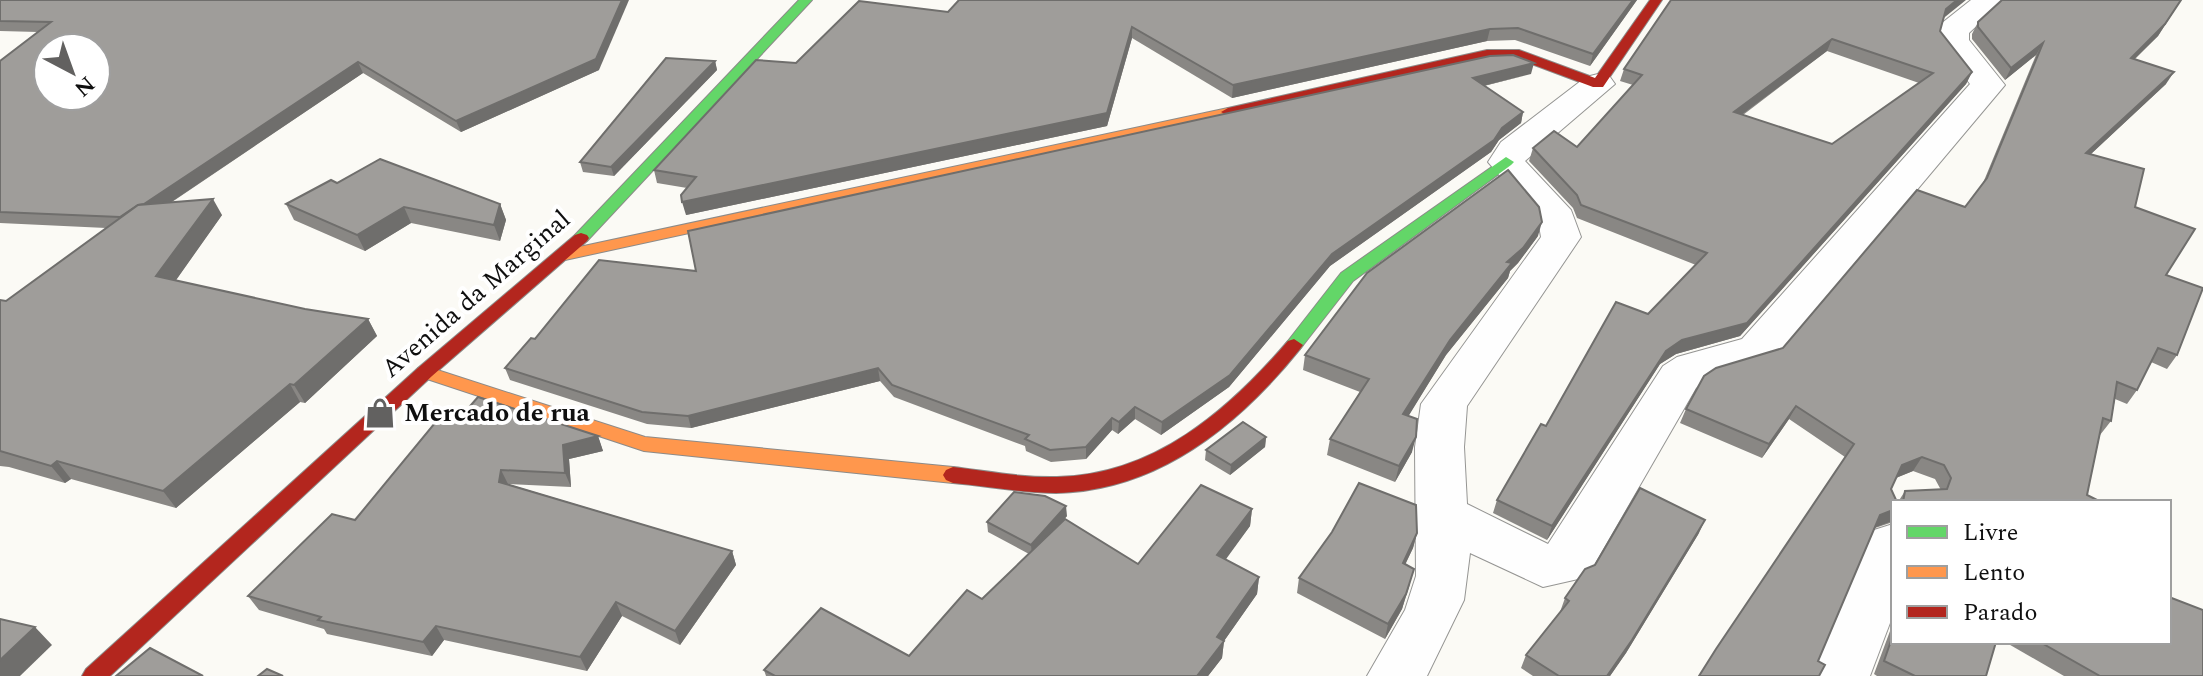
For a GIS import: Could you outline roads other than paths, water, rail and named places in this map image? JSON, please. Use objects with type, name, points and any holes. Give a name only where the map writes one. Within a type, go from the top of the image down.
[{"type":"street","name":"Avenida da Marginal","points":[[94,676],[425,372],[565,255],[806,0]]},
{"type":"street","points":[[425,372],[644,444],[1059,485],[1129,475],[1190,444],[1247,400],[1272,374],[1347,277],[1506,162],[1514,150],[1598,84],[1656,0]]},
{"type":"street","points":[[1440,513],[1543,566],[1568,562],[1679,377],[1693,368],[1758,350],[1988,85],[1981,72],[1953,41],[1953,30],[1989,0]]},
{"type":"street","points":[[565,255],[948,175],[1487,54],[1514,53],[1598,84]]},
{"type":"street","points":[[1396,676],[1415,647],[1444,579],[1437,436],[1444,404],[1561,237],[1557,218],[1506,162]]},
{"type":"street","points":[[1841,676],[1891,550]]},
{"type":"place","name":"Mercado de rua","points":[[380,413]]}]
